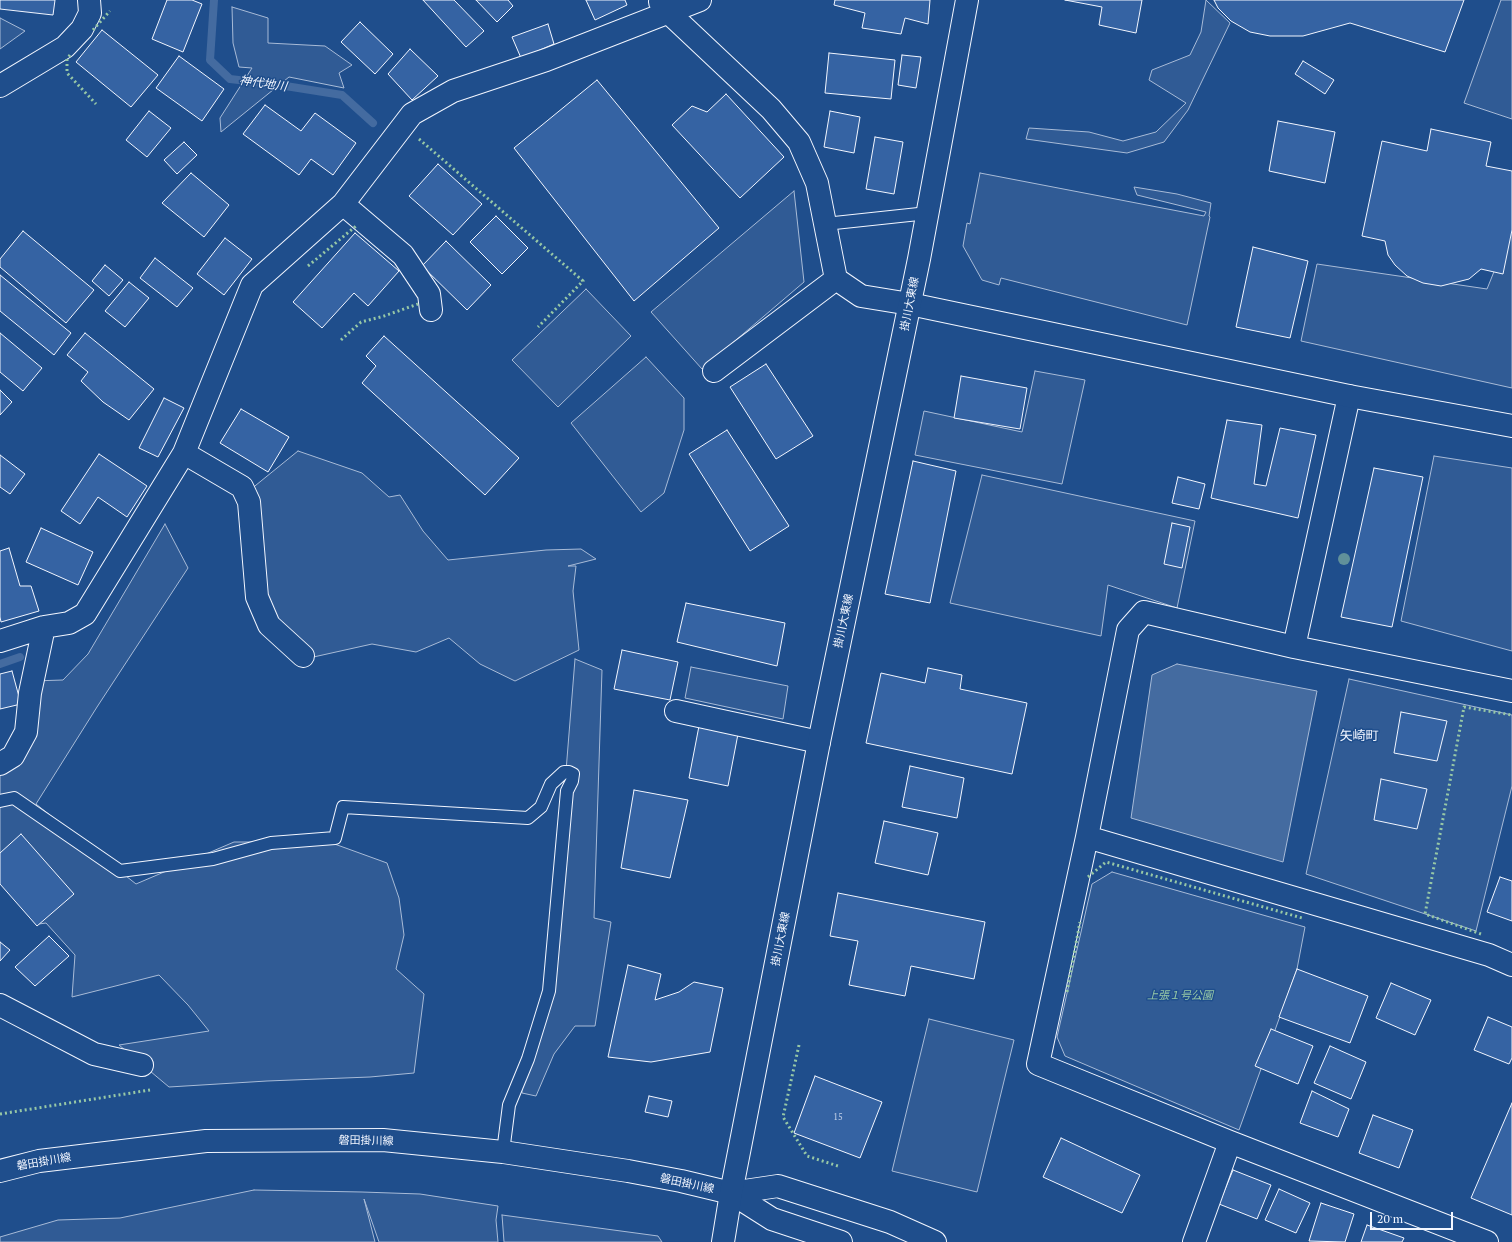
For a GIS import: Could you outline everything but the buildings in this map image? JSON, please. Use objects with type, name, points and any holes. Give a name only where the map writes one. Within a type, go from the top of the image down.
[{"type":"street","points":[[0,86],[65,47],[82,29],[90,13],[89,0]]},
{"type":"street","points":[[0,641],[44,627],[68,623],[85,614],[184,453],[252,285],[343,204],[412,114],[453,90],[546,60],[663,6],[700,0]]},
{"type":"street","name":"掛川大東線","points":[[723,1242],[730,1193],[819,742],[928,213],[967,0]]},
{"type":"street","points":[[663,6],[771,109],[799,142],[817,183],[836,279],[861,296],[910,304],[1349,396],[1512,426]]},
{"type":"street","points":[[343,204],[403,255],[429,294],[431,310]]},
{"type":"street","points":[[714,371],[836,279]]},
{"type":"street","points":[[1294,647],[1349,396]]},
{"type":"street","points":[[184,453],[242,487],[249,502],[257,597],[269,625],[303,656]]},
{"type":"street","points":[[1487,1242],[1230,1142],[1038,1064],[1087,837],[1128,630],[1144,612],[1294,647],[1512,691]]},
{"type":"street","points":[[0,764],[13,756],[26,732],[30,692],[44,627]]},
{"type":"street","points":[[676,711],[819,742]]},
{"type":"street","points":[[1087,837],[1489,955],[1512,965]]},
{"type":"street","points":[[0,1004],[94,1054],[142,1065]]},
{"type":"street","name":"磐田掛川線","points":[[0,1170],[39,1161],[206,1142],[383,1140],[503,1152],[628,1171],[730,1193]]},
{"type":"street","points":[[1194,1242],[1230,1142]]},
{"type":"street","points":[[730,1193],[778,1186],[890,1222],[935,1242]]},
{"type":"street","points":[[730,1193],[772,1220],[841,1242]]},
{"type":"lane","points":[[825,224],[928,213]]},
{"type":"lane","points":[[0,801],[14,798],[120,871],[213,859],[271,844],[335,838],[343,807],[528,818],[541,807],[551,784],[564,772],[573,774],[572,781],[567,791],[549,991],[528,1059],[510,1104],[503,1152]]},
{"type":"shaded area","points":[[1206,0],[1230,23],[1188,110],[1164,142],[1127,153],[1026,139],[1029,128],[1089,132],[1123,141],[1156,132],[1186,103],[1149,80],[1152,70],[1190,55],[1201,32]]},
{"type":"shaded area","points":[[1501,0],[1512,0],[1512,119],[1464,103]]},
{"type":"shaded area","points":[[232,7],[268,18],[268,43],[325,46],[352,65],[339,73],[344,88],[289,77],[221,132],[220,118],[252,68],[239,67],[233,43]]},
{"type":"shaded area","points":[[0,18],[25,31],[0,49]]},
{"type":"shaded area","points":[[980,173],[1204,216],[1206,212],[1137,195],[1134,187],[1177,194],[1211,203],[1210,217],[1187,325],[1001,278],[999,285],[982,280],[963,246],[967,223],[970,224]]},
{"type":"shaded area","points":[[794,191],[804,282],[702,369],[651,312]]},
{"type":"shaded area","points":[[1512,227],[1512,388],[1301,341],[1317,264],[1487,289]]},
{"type":"shaded area","points":[[586,289],[631,336],[558,407],[512,360]]},
{"type":"shaded area","points":[[646,357],[684,398],[684,430],[664,493],[641,512],[571,423]]},
{"type":"shaded area","points":[[1035,371],[1085,380],[1062,484],[915,455],[924,411],[1022,432]]},
{"type":"shaded area","points":[[298,451],[362,473],[389,497],[400,495],[423,531],[448,560],[546,550],[581,549],[596,559],[568,566],[576,566],[573,591],[579,650],[515,681],[480,664],[449,638],[416,652],[372,644],[309,658],[261,598],[245,494]]},
{"type":"shaded area","points":[[1434,456],[1512,468],[1512,651],[1401,621]]},
{"type":"shaded area","points":[[982,475],[1195,521],[1177,608],[1108,585],[1101,636],[950,603]]},
{"type":"shaded area","points":[[165,524],[188,568],[97,707],[36,804],[136,884],[234,842],[329,842],[387,863],[399,898],[404,935],[396,969],[424,994],[414,1073],[370,1077],[169,1087],[119,1045],[209,1031],[188,1005],[159,975],[72,997],[75,955],[46,923],[39,924],[0,858],[0,759],[22,740],[32,681],[63,680],[88,654]]},
{"type":"shaded area","points":[[575,659],[602,670],[594,918],[611,922],[595,1026],[575,1026],[554,1054],[536,1096],[522,1093],[521,1075],[541,1028],[555,908]]},
{"type":"shaded area","points":[[1177,664],[1317,691],[1283,862],[1131,818],[1152,675]]},
{"type":"shaded area","points":[[691,667],[788,686],[783,719],[685,698]]},
{"type":"shaded area","points":[[1349,679],[1512,715],[1512,786],[1476,931],[1306,874]]},
{"type":"shaded area","name":"上張１号公園","points":[[1112,872],[1305,927],[1297,969],[1239,1130],[1065,1056],[1057,1037],[1092,884]]},
{"type":"shaded area","points":[[929,1019],[1014,1040],[977,1192],[892,1171]]},
{"type":"shaded area","points":[[254,1190],[420,1194],[498,1206],[496,1220],[498,1242],[379,1242],[364,1199],[375,1242],[0,1242],[0,1237],[58,1220],[120,1218]]},
{"type":"shaded area","points":[[502,1215],[658,1236],[662,1242],[504,1242]]},
{"type":"waterway","name":"神代地川","points":[[214,0],[210,60],[230,79],[342,95],[373,123]]},
{"type":"waterway","name":"神代地川","points":[[0,664],[20,657]]},
{"type":"hedge","points":[[93,30],[110,11]]},
{"type":"hedge","points":[[70,55],[67,59],[67,73],[96,104]]},
{"type":"hedge","points":[[419,139],[583,281],[538,327]]},
{"type":"hedge","points":[[308,266],[356,226]]},
{"type":"hedge","points":[[341,340],[361,322],[384,316],[418,304]]},
{"type":"hedge","points":[[1481,934],[1425,914],[1464,707],[1512,715]]},
{"type":"hedge","points":[[1088,877],[1106,862],[1302,918]]},
{"type":"hedge","points":[[1067,992],[1080,922]]},
{"type":"hedge","points":[[799,1045],[783,1117],[807,1156],[838,1166]]},
{"type":"hedge","points":[[0,1114],[150,1090]]},
{"type":"district","name":"矢崎町","points":[[1359,736]]}]
